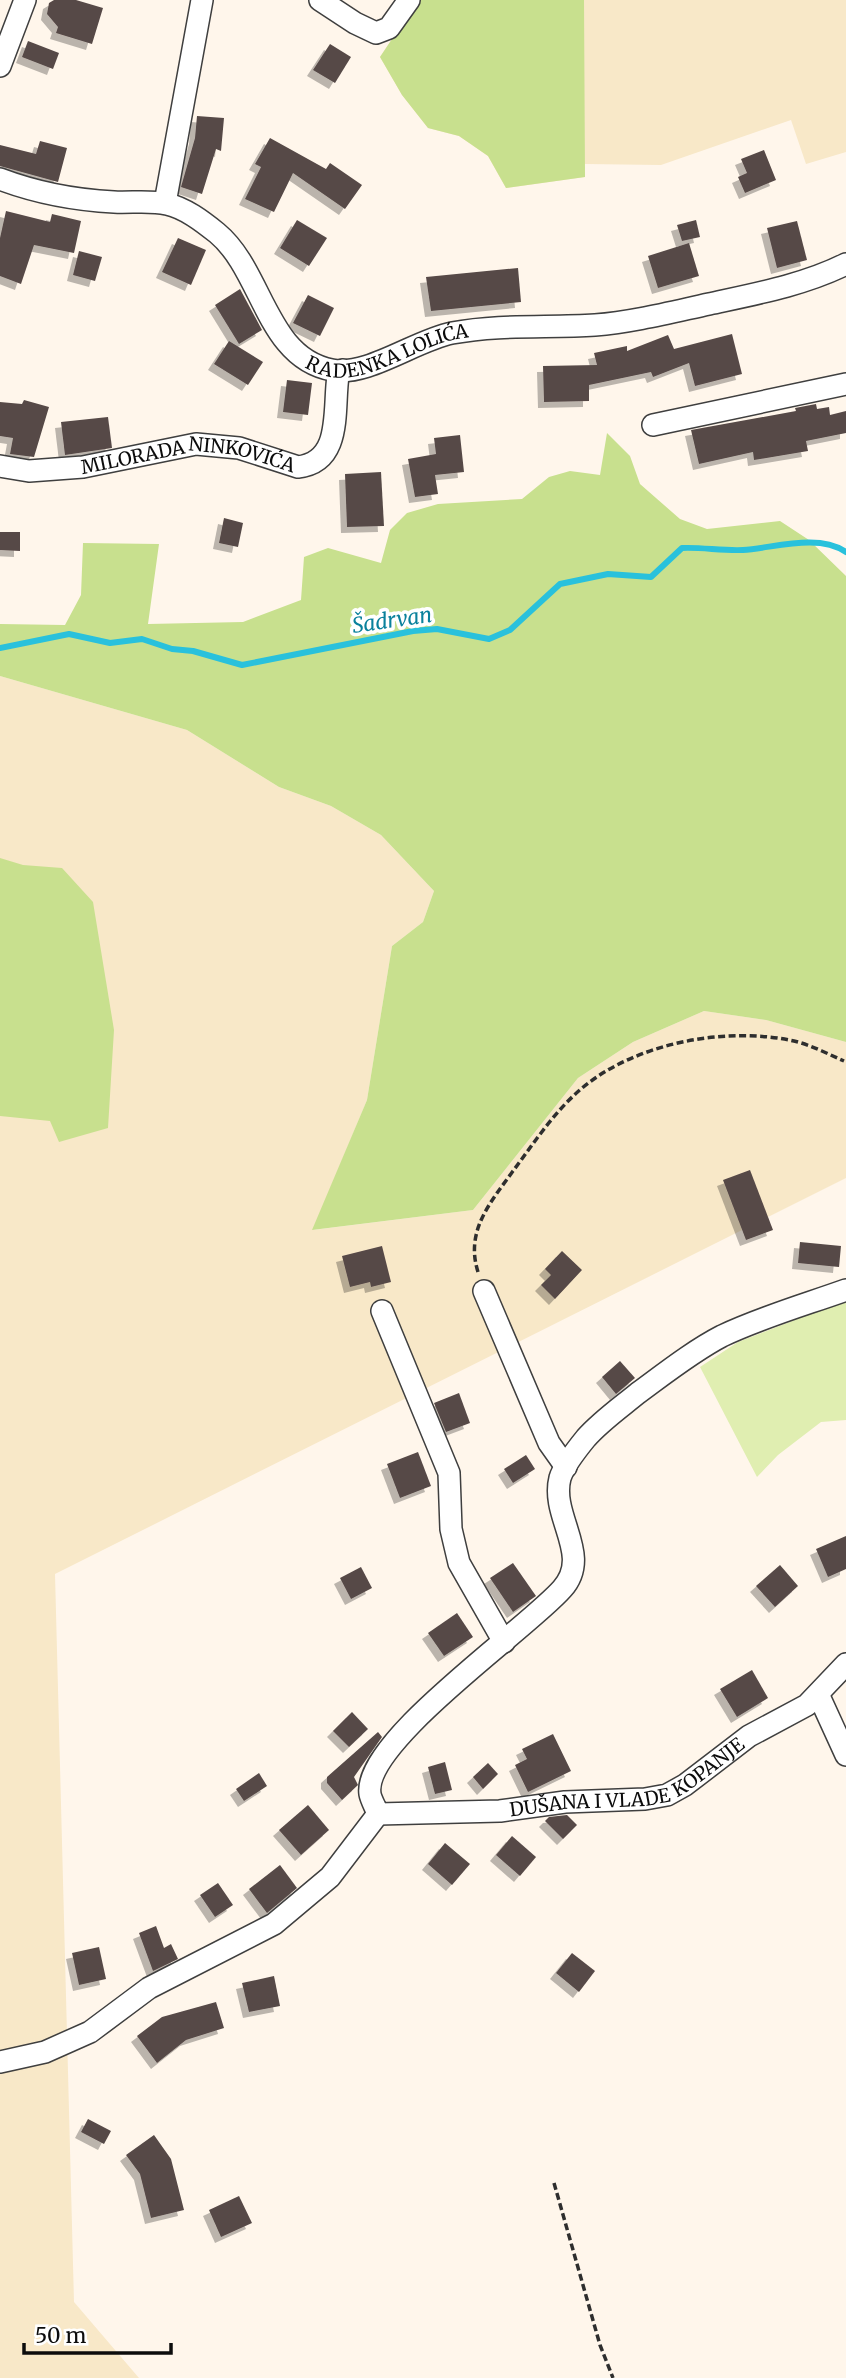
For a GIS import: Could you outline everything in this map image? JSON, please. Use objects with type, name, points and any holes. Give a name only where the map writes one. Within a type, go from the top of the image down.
[{"type":"street","points":[[0,66],[25,0]]},
{"type":"street","points":[[165,203],[202,0]]},
{"type":"street","points":[[320,0],[376,33],[388,28],[409,0]]},
{"type":"street","name":"RADENKA LOLIĆA","points":[[0,179],[49,194],[83,200],[165,203],[198,219],[232,247],[257,286],[274,326],[297,353],[316,365],[342,370],[356,369],[449,333],[541,324],[595,325],[666,314],[766,291],[846,264]]},
{"type":"street","name":"MILORADA NINKOVIĆA","points":[[0,466],[29,471],[83,467],[196,444],[239,448],[298,467],[306,466],[323,456],[331,445],[338,376],[342,370]]},
{"type":"street","points":[[653,425],[846,384]]},
{"type":"street","points":[[0,2062],[45,2052],[90,2032],[149,1989],[274,1924],[330,1877],[379,1814],[370,1794],[374,1771],[382,1755],[436,1699],[563,1588],[574,1570],[572,1543],[558,1506],[560,1476],[587,1437],[621,1407],[719,1337],[768,1316],[846,1290]]},
{"type":"street","points":[[484,1291],[549,1443],[566,1466]]},
{"type":"street","points":[[382,1311],[449,1474],[451,1529],[459,1563],[504,1642]]},
{"type":"street","name":"DUŠANA I VLADE KOPANJE","points":[[379,1814],[500,1811],[565,1802],[645,1799],[667,1795],[685,1785],[748,1737],[819,1696],[846,1664]]},
{"type":"street","points":[[819,1696],[846,1755]]},
{"type":"path","points":[[484,1291],[474,1259],[474,1236],[485,1209],[545,1128],[580,1090],[608,1069],[644,1053],[711,1037],[776,1038],[818,1049],[844,1061]]},
{"type":"path","points":[[554,2183],[600,2345],[613,2378]]},
{"type":"shaded area","points":[[418,0],[846,0],[846,152],[806,164],[791,120],[661,165],[585,164],[585,177],[506,188],[488,156],[459,136],[428,128],[402,95],[380,57]]},
{"type":"shaded area","points":[[0,676],[187,730],[279,787],[331,806],[381,835],[434,891],[423,922],[392,946],[367,1100],[313,1230],[473,1210],[578,1078],[633,1042],[704,1011],[766,1020],[846,1042],[846,1178],[55,1574],[74,2302],[139,2378],[0,2378]]},
{"type":"green space","points":[[418,0],[584,0],[585,177],[506,188],[488,156],[459,136],[428,128],[402,95],[380,57]]},
{"type":"green space","points":[[607,433],[630,456],[640,484],[680,519],[707,529],[780,521],[809,540],[846,576],[846,1042],[766,1020],[704,1011],[633,1042],[578,1078],[473,1210],[312,1230],[367,1100],[392,946],[423,922],[434,891],[381,835],[331,806],[279,787],[187,730],[0,676],[0,624],[65,625],[81,595],[83,543],[159,544],[148,624],[243,622],[301,600],[304,557],[328,548],[381,563],[390,530],[407,513],[438,504],[522,499],[549,477],[570,471],[600,475]]},
{"type":"green space","points":[[0,858],[23,865],[62,868],[93,902],[114,1030],[108,1128],[59,1142],[50,1121],[0,1116]]},
{"type":"green space","points":[[846,1300],[846,1420],[821,1422],[778,1455],[757,1477],[700,1367],[738,1342]]},
{"type":"building","points":[[54,0],[76,0],[103,8],[92,44],[56,33],[58,27],[47,14],[49,3]]},
{"type":"building","points":[[28,41],[59,53],[53,69],[22,57]]},
{"type":"building","points":[[330,44],[351,57],[335,83],[313,70]]},
{"type":"building","points":[[197,116],[224,118],[221,151],[216,149],[202,194],[181,187],[195,138]]},
{"type":"building","points":[[270,138],[326,169],[330,163],[362,185],[345,209],[293,173],[274,212],[245,199],[261,167],[255,164]]},
{"type":"building","points":[[40,141],[67,148],[58,182],[0,166],[0,145],[36,154]]},
{"type":"building","points":[[764,150],[776,180],[745,193],[738,177],[747,173],[741,159]]},
{"type":"building","points":[[6,211],[50,222],[52,214],[81,221],[74,253],[34,245],[21,284],[0,276],[0,238]]},
{"type":"building","points":[[297,220],[327,238],[309,266],[280,248]]},
{"type":"building","points":[[696,220],[700,237],[682,241],[677,225]]},
{"type":"building","points":[[797,221],[807,260],[777,268],[767,228]]},
{"type":"building","points":[[178,238],[206,250],[191,285],[162,272]]},
{"type":"building","points":[[689,243],[699,276],[658,288],[648,256]]},
{"type":"building","points":[[79,251],[102,257],[95,281],[73,275]]},
{"type":"building","points":[[518,268],[521,302],[431,311],[426,277]]},
{"type":"building","points":[[240,289],[262,330],[239,344],[215,305]]},
{"type":"building","points":[[308,295],[334,308],[320,336],[293,323]]},
{"type":"building","points":[[732,334],[742,374],[695,386],[689,363],[653,377],[651,372],[589,385],[589,401],[544,402],[543,366],[597,365],[594,353],[627,346],[627,351],[668,335],[674,349]]},
{"type":"building","points":[[229,341],[263,362],[248,385],[214,364]]},
{"type":"building","points":[[287,380],[312,383],[308,415],[283,412]]},
{"type":"building","points":[[24,400],[49,407],[34,457],[10,454],[13,438],[0,436],[0,402],[22,404]]},
{"type":"building","points":[[816,404],[817,409],[829,407],[830,415],[846,411],[846,433],[806,441],[808,451],[754,460],[753,452],[699,464],[691,430],[796,411],[795,408]]},
{"type":"building","points":[[108,417],[112,448],[65,455],[61,422]]},
{"type":"building","points":[[460,435],[464,472],[435,475],[438,494],[415,497],[408,459],[436,454],[434,438]]},
{"type":"building","points":[[381,472],[384,526],[347,527],[345,474]]},
{"type":"building","points":[[224,518],[243,523],[238,547],[219,543]]},
{"type":"building","points":[[0,532],[20,532],[20,551],[0,550]]},
{"type":"building","points":[[750,1170],[773,1230],[746,1240],[723,1180]]},
{"type":"building","points":[[800,1242],[841,1246],[839,1267],[798,1263]]},
{"type":"building","points":[[382,1246],[391,1282],[371,1287],[370,1282],[350,1287],[342,1256]]},
{"type":"building","points":[[562,1251],[582,1270],[555,1299],[541,1285],[551,1275],[545,1269]]},
{"type":"building","points":[[620,1361],[635,1378],[616,1394],[602,1377]]},
{"type":"building","points":[[459,1393],[470,1423],[446,1432],[434,1403]]},
{"type":"building","points":[[418,1452],[431,1486],[400,1498],[387,1464]]},
{"type":"building","points":[[526,1455],[535,1469],[513,1483],[504,1469]]},
{"type":"building","points":[[846,1536],[846,1569],[828,1577],[816,1549]]},
{"type":"building","points":[[513,1563],[536,1596],[513,1612],[490,1578]]},
{"type":"building","points":[[780,1565],[798,1586],[775,1607],[756,1586]]},
{"type":"building","points":[[361,1567],[372,1588],[351,1599],[340,1578]]},
{"type":"building","points":[[457,1613],[473,1637],[444,1656],[428,1633]]},
{"type":"building","points":[[752,1670],[768,1698],[737,1717],[720,1689]]},
{"type":"building","points":[[352,1712],[368,1729],[349,1747],[333,1731]]},
{"type":"building","points":[[378,1732],[382,1737],[354,1777],[358,1785],[342,1800],[327,1783],[327,1777]]},
{"type":"building","points":[[553,1734],[571,1771],[528,1792],[515,1765],[527,1759],[522,1749]]},
{"type":"building","points":[[445,1762],[452,1790],[435,1794],[428,1767]]},
{"type":"building","points":[[488,1763],[498,1774],[483,1789],[473,1777]]},
{"type":"building","points":[[259,1773],[267,1786],[244,1801],[236,1789]]},
{"type":"building","points":[[308,1805],[329,1830],[301,1855],[279,1830]]},
{"type":"building","points":[[567,1815],[577,1825],[563,1839],[545,1821],[549,1817]]},
{"type":"building","points":[[512,1836],[536,1857],[520,1876],[496,1855]]},
{"type":"building","points":[[445,1843],[470,1864],[452,1885],[428,1864]]},
{"type":"building","points":[[280,1865],[297,1888],[267,1913],[249,1889]]},
{"type":"building","points":[[218,1883],[233,1905],[215,1917],[200,1895]]},
{"type":"building","points":[[156,1926],[164,1948],[171,1944],[178,1959],[153,1971],[139,1933]]},
{"type":"building","points":[[99,1947],[106,1979],[79,1985],[72,1953]]},
{"type":"building","points":[[572,1953],[595,1971],[579,1992],[556,1973]]},
{"type":"building","points":[[274,1976],[280,2006],[249,2012],[242,1983]]},
{"type":"building","points":[[216,2002],[224,2028],[186,2040],[157,2063],[137,2036],[162,2017]]},
{"type":"building","points":[[88,2119],[111,2131],[104,2144],[81,2132]]},
{"type":"building","points":[[154,2135],[171,2159],[184,2210],[151,2218],[140,2174],[126,2155]]},
{"type":"building","points":[[239,2196],[252,2223],[221,2237],[209,2210]]},
{"type":"waterway","name":"Šadrvan","points":[[0,648],[69,634],[110,643],[142,639],[172,649],[193,651],[242,665],[413,631],[437,629],[489,639],[510,630],[560,584],[608,574],[651,577],[682,548],[743,550],[809,542],[835,546],[846,552]]}]
